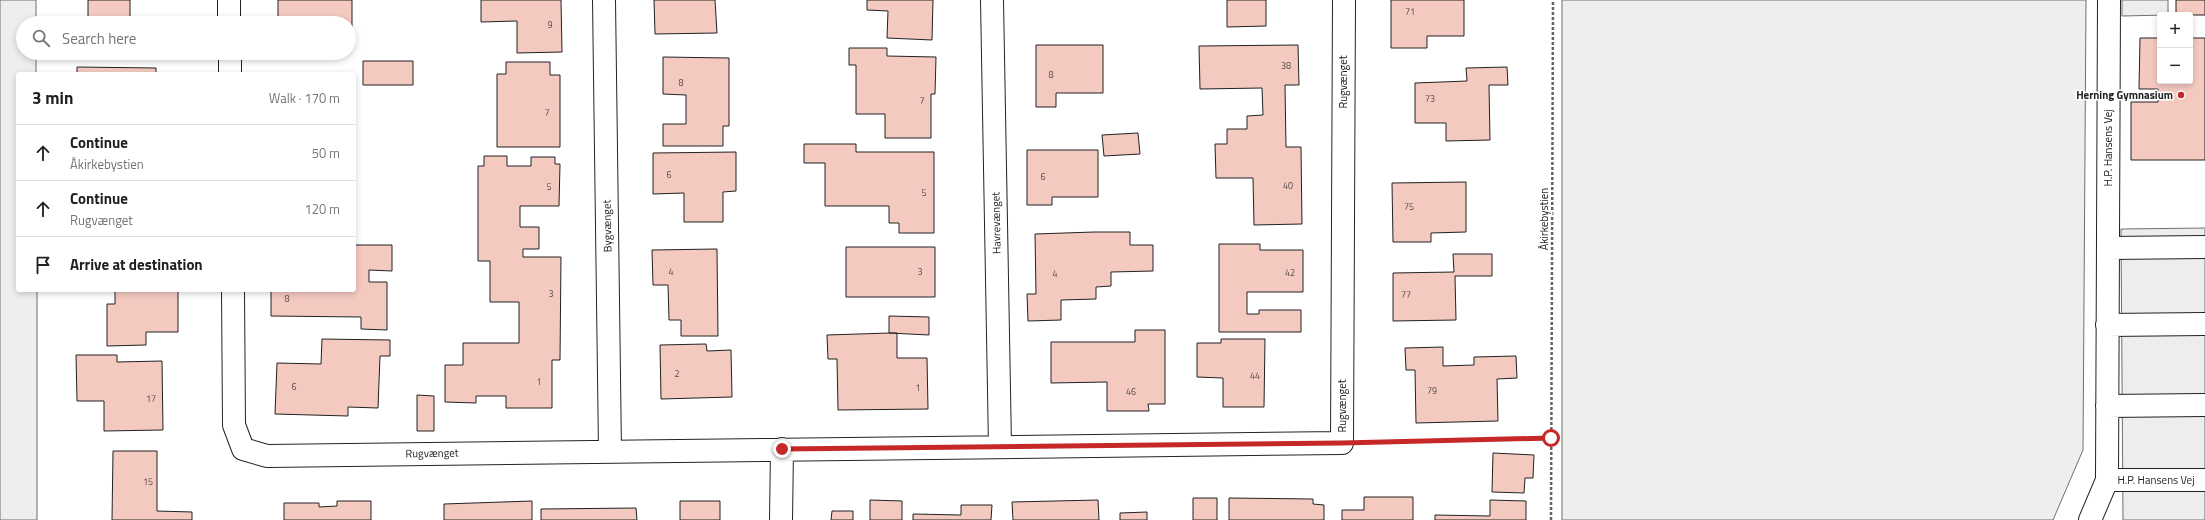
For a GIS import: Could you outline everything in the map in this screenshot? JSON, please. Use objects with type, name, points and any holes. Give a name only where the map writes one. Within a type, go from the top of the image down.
[{"type":"street","points":[[229,0],[229,16]]},
{"type":"street","name":"Bygvænget","points":[[604,0],[610,451]]},
{"type":"street","name":"Havrevænget","points":[[992,0],[1000,446]]},
{"type":"street","name":"Rugvænget","points":[[233,292],[234,425],[243,448],[267,456],[1342,443],[1344,0]]},
{"type":"street","name":"H.P. Hansens Vej","points":[[2090,520],[2107,480],[2109,0]]},
{"type":"street","points":[[230,60],[230,72]]},
{"type":"street","points":[[2108,248],[2205,247]]},
{"type":"street","points":[[2108,325],[2205,324]]},
{"type":"street","points":[[2107,406],[2205,405]]},
{"type":"street","points":[[781,520],[782,449]]},
{"type":"street","name":"H.P. Hansens Vej","points":[[2107,480],[2205,480]]},
{"type":"path","name":"Åkirkebystien","points":[[1551,520],[1553,0]]},
{"type":"path","points":[[1342,443],[1551,438]]},
{"type":"shaded area","points":[[0,0],[36,0],[36,16],[16,16],[16,60],[36,60],[36,72],[16,72],[16,292],[37,292],[37,520],[0,520]]},
{"type":"shaded area","points":[[1562,0],[2086,0],[2083,450],[2053,520],[1562,520]]},
{"type":"shaded area","points":[[2122,0],[2168,0],[2168,12],[2157,12],[2157,15],[2122,16]]},
{"type":"shaded area","points":[[2205,228],[2205,520],[2123,520],[2121,229]]},
{"type":"building","points":[[88,0],[130,0],[130,16],[88,16]]},
{"type":"building","points":[[278,0],[352,0],[352,16],[278,16]]},
{"type":"building","points":[[481,0],[561,0],[562,52],[517,53],[517,21],[481,22]]},
{"type":"building","points":[[654,0],[715,0],[717,33],[655,34]]},
{"type":"building","points":[[867,0],[933,0],[932,40],[887,38],[888,11],[867,10]]},
{"type":"building","points":[[1227,0],[1266,0],[1266,26],[1227,27]]},
{"type":"building","points":[[1391,0],[1464,0],[1464,36],[1427,36],[1427,48],[1391,48]]},
{"type":"building","points":[[2176,0],[2205,0],[2205,15],[2193,15],[2193,12],[2176,12]]},
{"type":"building","name":"Herning Gymnasium","points":[[2140,38],[2157,38],[2157,84],[2193,84],[2193,38],[2205,38],[2205,160],[2131,160],[2131,102],[2158,102],[2158,89],[2139,89]]},
{"type":"building","points":[[1036,45],[1103,45],[1103,93],[1056,93],[1056,107],[1036,107]]},
{"type":"building","points":[[1298,45],[1299,85],[1285,85],[1286,147],[1301,147],[1302,224],[1254,225],[1253,178],[1216,178],[1215,144],[1227,144],[1227,129],[1247,129],[1247,116],[1263,115],[1262,88],[1200,89],[1199,46]]},
{"type":"building","points":[[849,48],[887,48],[887,56],[936,57],[935,94],[931,94],[931,138],[885,138],[885,114],[856,114],[856,65],[849,65]]},
{"type":"building","points":[[663,57],[729,58],[729,126],[723,126],[723,146],[663,146],[663,124],[686,124],[686,95],[663,94]]},
{"type":"building","points":[[363,61],[413,61],[413,85],[363,85]]},
{"type":"building","points":[[506,62],[550,62],[550,75],[560,75],[560,147],[497,147],[497,74],[506,74]]},
{"type":"building","points":[[77,67],[156,68],[156,72],[77,72]]},
{"type":"building","points":[[1507,67],[1508,85],[1489,85],[1490,140],[1446,141],[1446,123],[1415,123],[1415,83],[1467,81],[1466,68]]},
{"type":"building","points":[[1138,133],[1140,154],[1104,156],[1102,135]]},
{"type":"building","points":[[804,144],[856,144],[856,152],[934,152],[934,233],[899,233],[899,223],[889,223],[889,206],[825,206],[825,163],[804,163]]},
{"type":"building","points":[[1027,150],[1098,150],[1098,197],[1052,197],[1052,205],[1027,205]]},
{"type":"building","points":[[736,152],[736,191],[723,192],[723,222],[684,222],[684,193],[653,194],[653,153]]},
{"type":"building","points":[[484,156],[507,156],[507,166],[531,166],[531,157],[555,157],[555,164],[560,164],[559,206],[520,206],[520,227],[539,227],[539,249],[523,249],[523,257],[561,257],[560,360],[552,360],[552,408],[506,408],[506,396],[476,396],[476,403],[445,402],[445,365],[463,365],[463,343],[519,343],[519,302],[490,302],[490,261],[478,261],[478,166],[484,166]]},
{"type":"building","points":[[1466,182],[1466,232],[1431,233],[1431,242],[1393,242],[1392,183]]},
{"type":"building","points":[[1130,232],[1130,245],[1153,245],[1153,271],[1111,272],[1111,286],[1096,287],[1096,299],[1061,300],[1061,320],[1028,321],[1027,294],[1036,294],[1035,234]]},
{"type":"building","points":[[1219,244],[1260,244],[1260,250],[1303,250],[1303,292],[1247,292],[1247,314],[1259,314],[1259,310],[1301,310],[1301,332],[1219,332]]},
{"type":"building","points":[[356,245],[392,245],[392,271],[369,270],[369,282],[387,282],[387,330],[361,329],[361,317],[271,316],[271,292],[356,292]]},
{"type":"building","points":[[846,247],[935,247],[935,297],[846,297]]},
{"type":"building","points":[[717,249],[718,336],[681,336],[681,320],[669,320],[668,285],[653,285],[652,250]]},
{"type":"building","points":[[1453,254],[1492,254],[1492,276],[1455,276],[1456,320],[1393,321],[1393,273],[1454,272]]},
{"type":"building","points":[[115,292],[178,292],[178,332],[146,332],[146,345],[107,346],[107,304],[115,304]]},
{"type":"building","points":[[889,316],[929,317],[929,335],[889,333]]},
{"type":"building","points":[[1135,330],[1165,330],[1165,404],[1148,404],[1149,411],[1107,411],[1107,382],[1051,383],[1051,342],[1135,342]]},
{"type":"building","points":[[897,333],[897,358],[927,358],[928,409],[838,410],[837,359],[828,359],[827,335]]},
{"type":"building","points":[[322,339],[390,340],[390,356],[380,356],[378,408],[348,407],[348,416],[275,414],[277,363],[321,364]]},
{"type":"building","points":[[1221,339],[1265,339],[1264,407],[1223,407],[1223,378],[1197,377],[1197,343],[1221,343]]},
{"type":"building","points":[[706,344],[707,351],[731,350],[732,397],[661,399],[660,345]]},
{"type":"building","points":[[1443,347],[1443,366],[1474,365],[1474,357],[1516,356],[1517,378],[1497,379],[1498,421],[1416,423],[1415,370],[1406,370],[1405,348]]},
{"type":"building","points":[[76,355],[117,355],[117,362],[162,361],[163,430],[104,431],[104,401],[77,401]]},
{"type":"building","points":[[417,395],[434,396],[434,431],[417,431]]},
{"type":"building","points":[[113,451],[157,451],[157,511],[192,512],[192,520],[112,520]]},
{"type":"building","points":[[1493,453],[1534,455],[1533,478],[1525,478],[1524,493],[1492,492]]},
{"type":"building","points":[[1364,497],[1413,497],[1413,520],[1342,520],[1342,510],[1364,510]]},
{"type":"building","points":[[1193,498],[1217,498],[1217,520],[1193,520]]},
{"type":"building","points":[[1229,498],[1313,499],[1313,504],[1324,505],[1324,520],[1229,520]]},
{"type":"building","points":[[870,500],[902,501],[902,520],[870,520]]},
{"type":"building","points":[[1098,500],[1099,520],[1013,520],[1012,502]]},
{"type":"building","points":[[1490,500],[1526,501],[1526,520],[1435,520],[1435,515],[1490,516]]},
{"type":"building","points":[[337,501],[371,501],[371,520],[284,520],[284,503],[319,503],[319,507],[337,506]]},
{"type":"building","points":[[532,501],[532,520],[444,520],[444,504]]},
{"type":"building","points":[[680,501],[720,501],[720,520],[680,520]]},
{"type":"building","points":[[961,505],[992,505],[991,520],[913,520],[913,514],[961,515]]},
{"type":"building","points":[[636,508],[637,520],[541,520],[541,509]]},
{"type":"building","points":[[832,511],[853,511],[853,520],[831,520]]},
{"type":"building","points":[[1147,512],[1147,520],[1120,520],[1120,513]]},
{"type":"place","name":"Herning Gymnasium","points":[[2181,95]]},
{"type":"route","points":[[782,449],[1342,443],[1551,438]]}]
